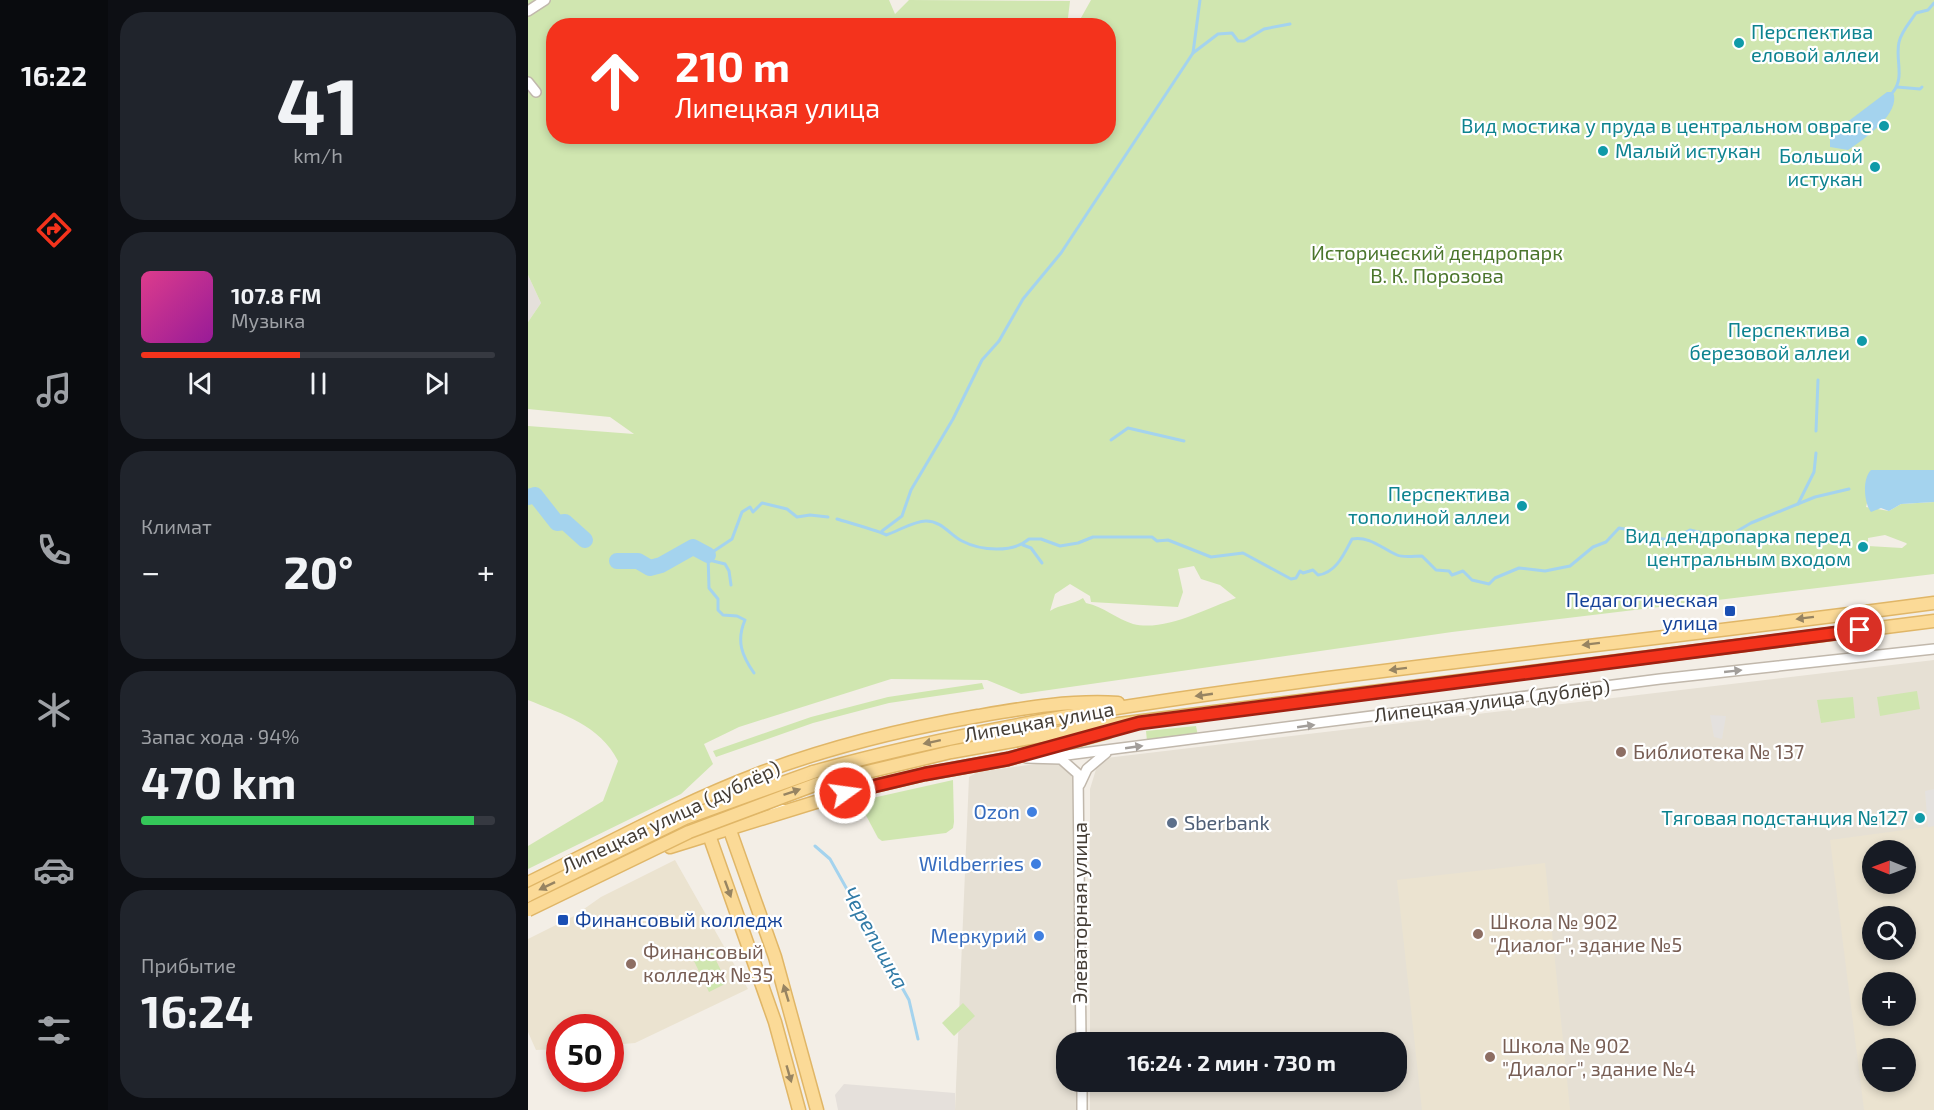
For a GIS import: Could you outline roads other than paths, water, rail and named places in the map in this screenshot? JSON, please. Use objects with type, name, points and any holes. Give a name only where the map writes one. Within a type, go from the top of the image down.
[{"type":"main road","name":"Липецкая улица","points":[[528,895],[685,818],[813,771],[938,741],[1134,704],[1656,636],[1934,603]]},
{"type":"main road","name":"Липецкая улица","points":[[528,910],[689,832],[817,784],[951,752],[1087,728],[1132,725],[1636,657],[1934,621]]},
{"type":"main road","name":"Липецкая улица (дублёр)","points":[[528,883],[717,791],[782,765],[847,745],[957,720],[1053,703],[1085,701],[1134,704]]},
{"type":"main road","name":"Липецкая улица (дублёр)","points":[[528,916],[675,844],[845,793],[925,774],[1008,759],[1132,725]]},
{"type":"main road","points":[[717,791],[775,957],[817,1110]]},
{"type":"main road","points":[[697,801],[775,1022],[799,1110]]},
{"type":"street","points":[[528,11],[545,0]]},
{"type":"street","points":[[528,82],[536,92]]},
{"type":"street","name":"Липецкая улица (дублёр)","points":[[1008,759],[1110,751],[1535,694],[1934,649]]},
{"type":"street","points":[[1080,784],[1087,769],[1101,755],[1110,751]]},
{"type":"street","points":[[1051,757],[1061,759],[1074,767],[1080,784]]},
{"type":"street","points":[[782,765],[765,779],[763,793],[772,807],[792,810]]},
{"type":"street","name":"Элеваторная улица","points":[[1080,784],[1081,1032]]},
{"type":"street","points":[[1082,1092],[1082,1110]]},
{"type":"water","points":[[1887,92],[1893,92],[1894,100],[1892,109],[1880,125],[1848,150],[1830,147],[1830,135]]},
{"type":"water","points":[[1871,470],[1934,470],[1934,502],[1901,504],[1889,511],[1881,508],[1871,512],[1865,491],[1866,479]]},
{"type":"waterway","points":[[882,531],[902,516],[911,490],[953,419],[982,360],[999,341],[1023,299],[1061,253],[1193,53],[1200,0]]},
{"type":"waterway","points":[[1893,92],[1897,86],[1899,74],[1898,48],[1902,35],[1916,13],[1928,10],[1934,3]]},
{"type":"waterway","points":[[1193,53],[1218,34],[1232,33],[1238,41],[1244,41],[1264,29],[1290,24]]},
{"type":"waterway","points":[[1897,87],[1920,89],[1922,87]]},
{"type":"waterway","points":[[1816,431],[1818,380]]},
{"type":"waterway","points":[[1111,440],[1128,428],[1184,441]]},
{"type":"waterway","points":[[1798,504],[1814,472],[1816,453]]},
{"type":"waterway","points":[[837,519],[886,535],[916,523],[932,522],[970,544],[997,549],[1014,547],[1029,539],[1041,539],[1060,546],[1078,543],[1093,537],[1152,537],[1157,541],[1168,540],[1211,557],[1243,553],[1291,579],[1296,578],[1300,571],[1303,573],[1313,570],[1318,575],[1330,571],[1339,562],[1352,539],[1364,539],[1400,556],[1422,556],[1436,570],[1449,571],[1452,575],[1463,571],[1472,580],[1489,584],[1495,578],[1519,568],[1545,571],[1570,566],[1593,547],[1606,542],[1619,528],[1662,539],[1671,539],[1690,530],[1719,537],[1734,533],[1751,523],[1815,497],[1849,489]]},
{"type":"waterway","name":"Черепишка","points":[[528,497],[535,495],[557,523],[565,522],[585,540]]},
{"type":"waterway","points":[[754,673],[742,648],[741,635],[745,620],[737,616],[723,615],[718,610],[718,599],[709,588],[708,555],[732,539],[742,512],[750,507],[753,512],[762,503],[787,509],[797,517],[810,515],[828,517]]},
{"type":"waterway","points":[[1023,545],[1031,548],[1042,563]]},
{"type":"waterway","name":"Черепишка","points":[[617,561],[638,561],[650,568],[661,565],[693,547],[708,555]]},
{"type":"waterway","points":[[709,560],[725,564],[729,571],[731,585]]},
{"type":"waterway","name":"Черепишка","points":[[815,846],[830,859],[909,1000],[918,1039]]},
{"type":"place","name":"Перспектива еловой аллеи","points":[[1739,43]]},
{"type":"place","name":"Вид мостика у пруда в центральном овраге","points":[[1884,126]]},
{"type":"place","name":"Малый истукан","points":[[1603,151]]},
{"type":"place","name":"Большой истукан","points":[[1875,167]]},
{"type":"place","name":"Перспектива березовой аллеи","points":[[1862,341]]},
{"type":"place","name":"Перспектива тополиной аллеи","points":[[1522,506]]},
{"type":"place","name":"Вид дендропарка перед центральным входом","points":[[1863,547]]},
{"type":"place","name":"Педагогическая улица","points":[[1730,611]]},
{"type":"place","name":"Библиотека № 137","points":[[1621,752]]},
{"type":"place","name":"Ozon","points":[[1032,812]]},
{"type":"place","name":"Тяговая подстанция №127","points":[[1920,818]]},
{"type":"place","name":"Sberbank","points":[[1172,823]]},
{"type":"place","name":"Wildberries","points":[[1036,864]]},
{"type":"place","name":"Финансовый колледж","points":[[563,920]]},
{"type":"place","name":"Школа № 902 \"Диалог\", здание №5","points":[[1478,934]]},
{"type":"place","name":"Меркурий","points":[[1039,936]]},
{"type":"place","name":"Финансовый колледж №35","points":[[631,964]]},
{"type":"place","name":"Школа № 902 \"Диалог\", здание №4","points":[[1490,1057]]},
{"type":"park label","name":"Исторический дендропарк В. К. Порозова","points":[[1437,264]]}]
